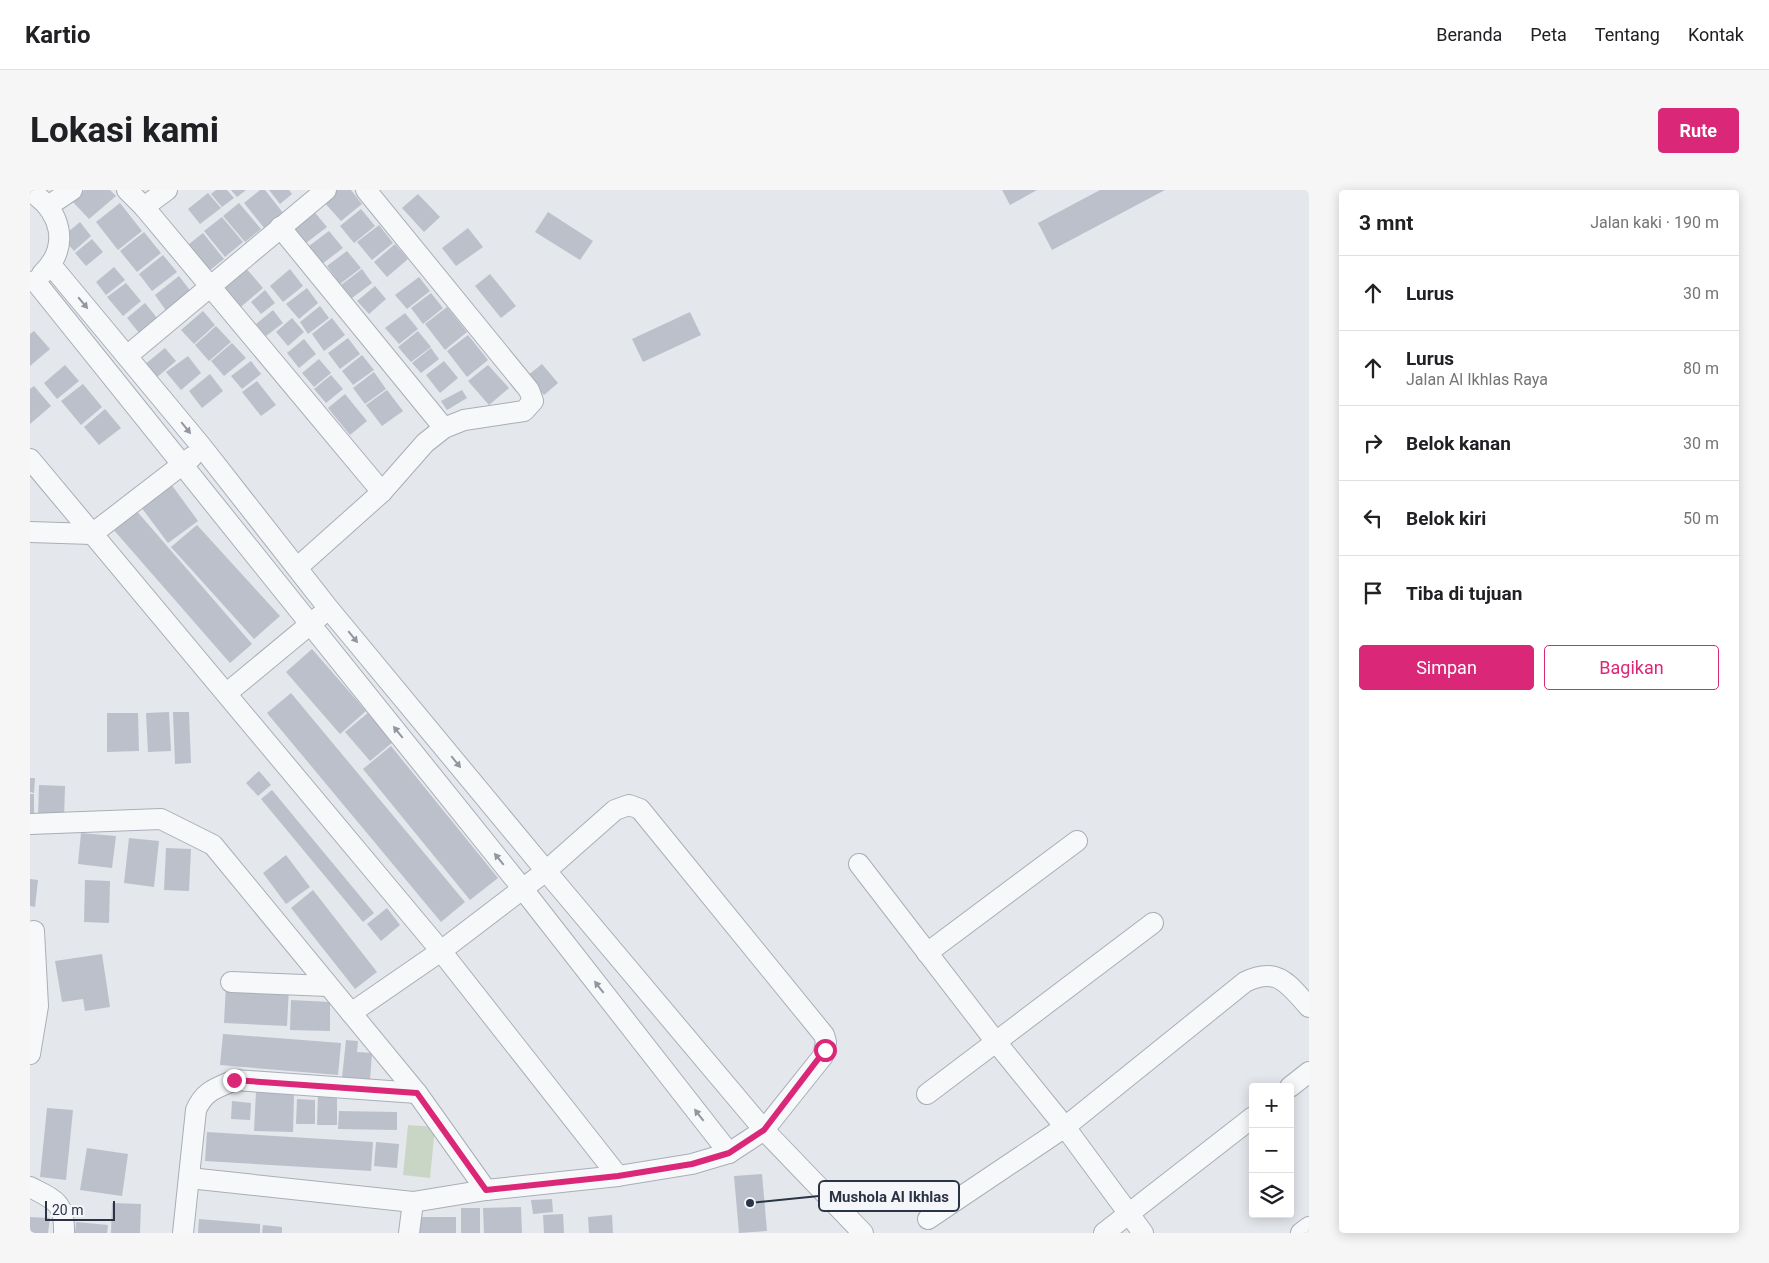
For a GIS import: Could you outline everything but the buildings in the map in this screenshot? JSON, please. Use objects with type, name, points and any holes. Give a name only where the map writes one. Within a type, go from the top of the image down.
[{"type":"street","points":[[48,206],[72,190]]},
{"type":"street","points":[[127,190],[382,492]]},
{"type":"street","points":[[144,208],[168,190]]},
{"type":"street","points":[[127,356],[326,190]]},
{"type":"street","points":[[298,567],[382,492],[425,443],[444,428],[464,420],[524,411],[530,406],[533,396],[366,190]]},
{"type":"street","points":[[30,191],[45,201],[57,221],[59,244],[51,265],[32,282],[311,623],[522,888],[729,1153]]},
{"type":"street","points":[[280,227],[444,428]]},
{"type":"street","points":[[51,265],[202,447],[329,608],[546,871],[764,1130],[862,1233]]},
{"type":"street","points":[[30,532],[92,534],[181,466],[202,447]]},
{"type":"street","points":[[30,459],[441,952],[618,1176]]},
{"type":"street","points":[[227,693],[329,608]]},
{"type":"street","points":[[189,1178],[413,1202],[486,1190],[618,1176],[692,1164],[729,1153],[764,1130],[822,1056],[826,1042],[824,1035],[640,809],[629,805],[615,810],[546,871],[441,952],[351,1014]]},
{"type":"street","points":[[30,824],[160,819],[213,845],[417,1093],[486,1190]]},
{"type":"street","points":[[927,953],[1078,841]]},
{"type":"street","points":[[859,864],[996,1042],[1065,1127],[1143,1233]]},
{"type":"street","points":[[927,1094],[1153,923]]},
{"type":"street","points":[[30,1054],[38,1006],[34,931]]},
{"type":"street","points":[[928,1219],[1065,1127],[1245,982],[1258,975],[1273,976],[1281,979],[1309,1007]]},
{"type":"street","points":[[231,982],[328,986]]},
{"type":"street","points":[[1294,1084],[1309,1072]]},
{"type":"street","points":[[183,1233],[196,1110],[201,1097],[215,1088],[234,1080],[417,1093]]},
{"type":"street","points":[[1104,1233],[1249,1120]]},
{"type":"street","points":[[30,1187],[54,1199],[62,1208],[64,1233]]},
{"type":"street","points":[[410,1233],[413,1202]]},
{"type":"street","points":[[1302,1233],[1309,1227]]},
{"type":"green space","points":[[408,1125],[435,1127],[430,1178],[403,1175]]},
{"type":"place","name":"Mushola Al Ikhlas","points":[[750,1203]]},
{"type":"route","points":[[234,1080],[417,1093],[486,1190],[618,1176],[692,1164],[729,1153],[764,1130],[825,1050]]}]
